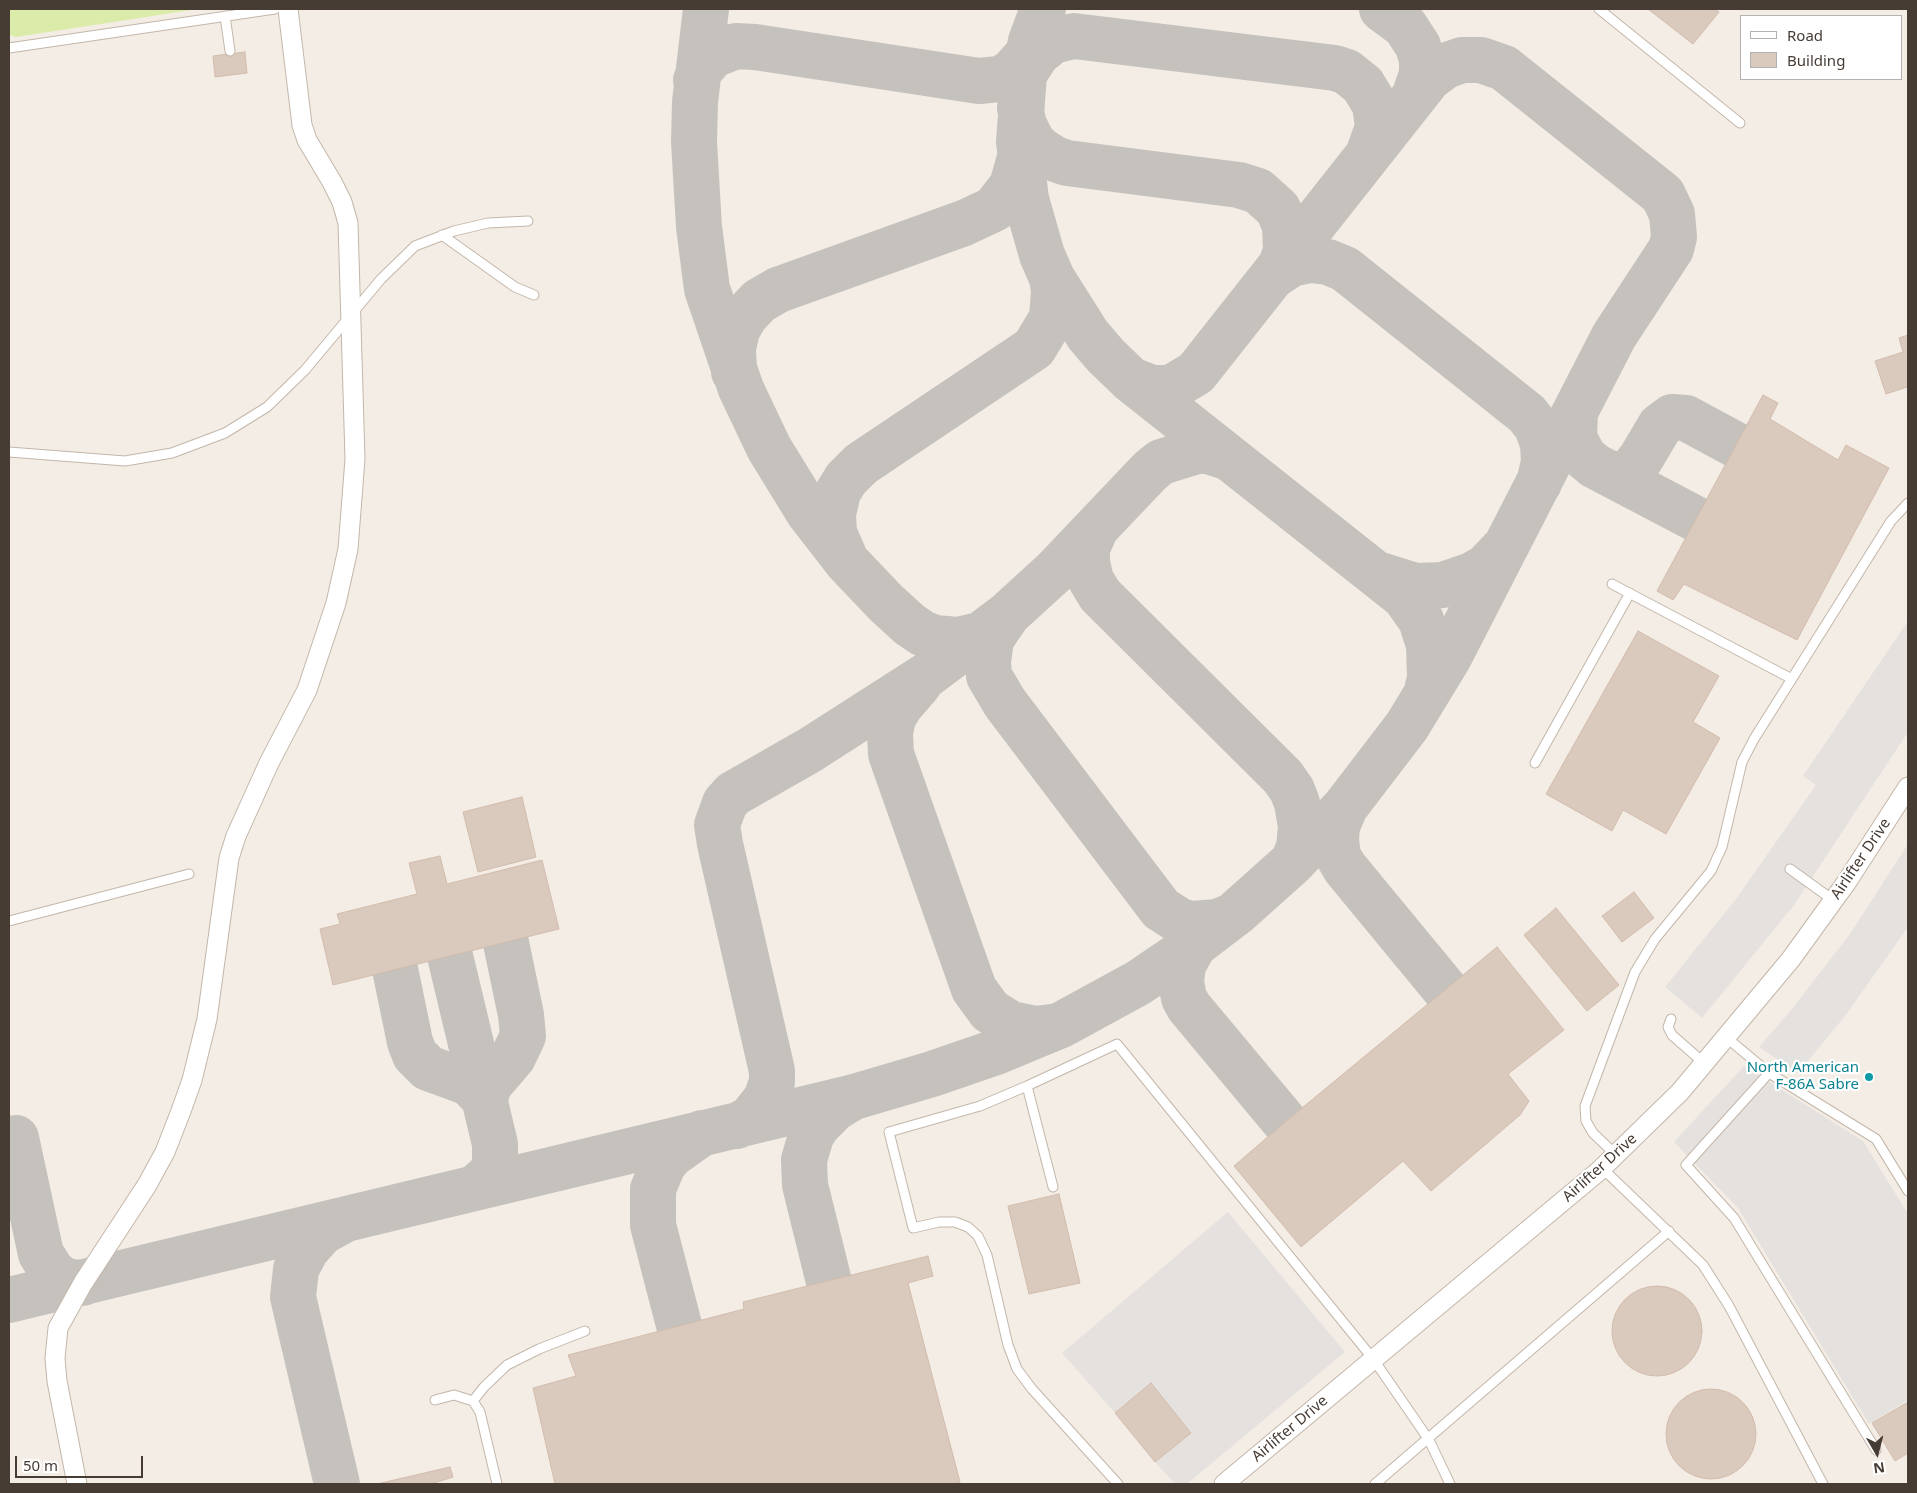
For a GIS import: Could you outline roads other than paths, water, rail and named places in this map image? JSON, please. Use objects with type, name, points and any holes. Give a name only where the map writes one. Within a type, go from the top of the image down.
[{"type":"street","points":[[77,1484],[57,1381],[55,1350],[58,1328],[83,1283],[147,1185],[165,1152],[181,1111],[192,1080],[207,1019],[229,858],[236,836],[265,771],[307,690],[336,603],[348,549],[355,459],[348,223],[342,202],[332,182],[306,140],[298,104],[288,9]]},
{"type":"street","name":"Airlifter Drive","points":[[1224,1484],[1602,1168],[1680,1092],[1792,958],[1834,900],[1908,787]]},
{"type":"lane","points":[[9,48],[275,9]]},
{"type":"lane","points":[[1598,9],[1740,123]]},
{"type":"lane","points":[[225,16],[230,52]]},
{"type":"lane","points":[[9,452],[125,460],[172,453],[225,433],[267,407],[305,370],[381,279],[415,246],[442,235],[488,223],[528,221]]},
{"type":"lane","points":[[442,235],[516,287],[534,296]]},
{"type":"lane","points":[[1616,1155],[1593,1133],[1586,1121],[1585,1106],[1593,1078],[1635,972],[1656,940],[1711,871],[1722,847],[1742,762],[1891,521],[1908,503]]},
{"type":"lane","points":[[1612,584],[1792,679]]},
{"type":"lane","points":[[1534,763],[1630,593]]},
{"type":"lane","points":[[1790,869],[1834,900]]},
{"type":"lane","points":[[9,922],[189,874]]},
{"type":"lane","points":[[1671,1018],[1668,1028],[1672,1035],[1705,1064]]},
{"type":"lane","points":[[1727,1038],[1769,1073],[1876,1140],[1908,1191]]},
{"type":"lane","points":[[1114,1483],[1032,1389],[1017,1369],[1008,1346],[987,1255],[978,1236],[968,1226],[955,1222],[939,1222],[913,1228],[889,1132],[980,1106],[1117,1044],[1374,1360],[1429,1440],[1450,1484]]},
{"type":"lane","points":[[1769,1073],[1686,1165],[1734,1218],[1876,1450]]},
{"type":"lane","points":[[1027,1086],[1053,1187]]},
{"type":"lane","points":[[1602,1168],[1703,1265],[1729,1306],[1823,1484]]},
{"type":"lane","points":[[1375,1484],[1429,1440],[1669,1231]]},
{"type":"lane","points":[[473,1401],[484,1387],[507,1365],[539,1349],[585,1332]]},
{"type":"lane","points":[[435,1400],[454,1395],[473,1401],[480,1412],[497,1484]]},
{"type":"place","name":"North American F-86A Sabre","points":[[1869,1077]]}]
